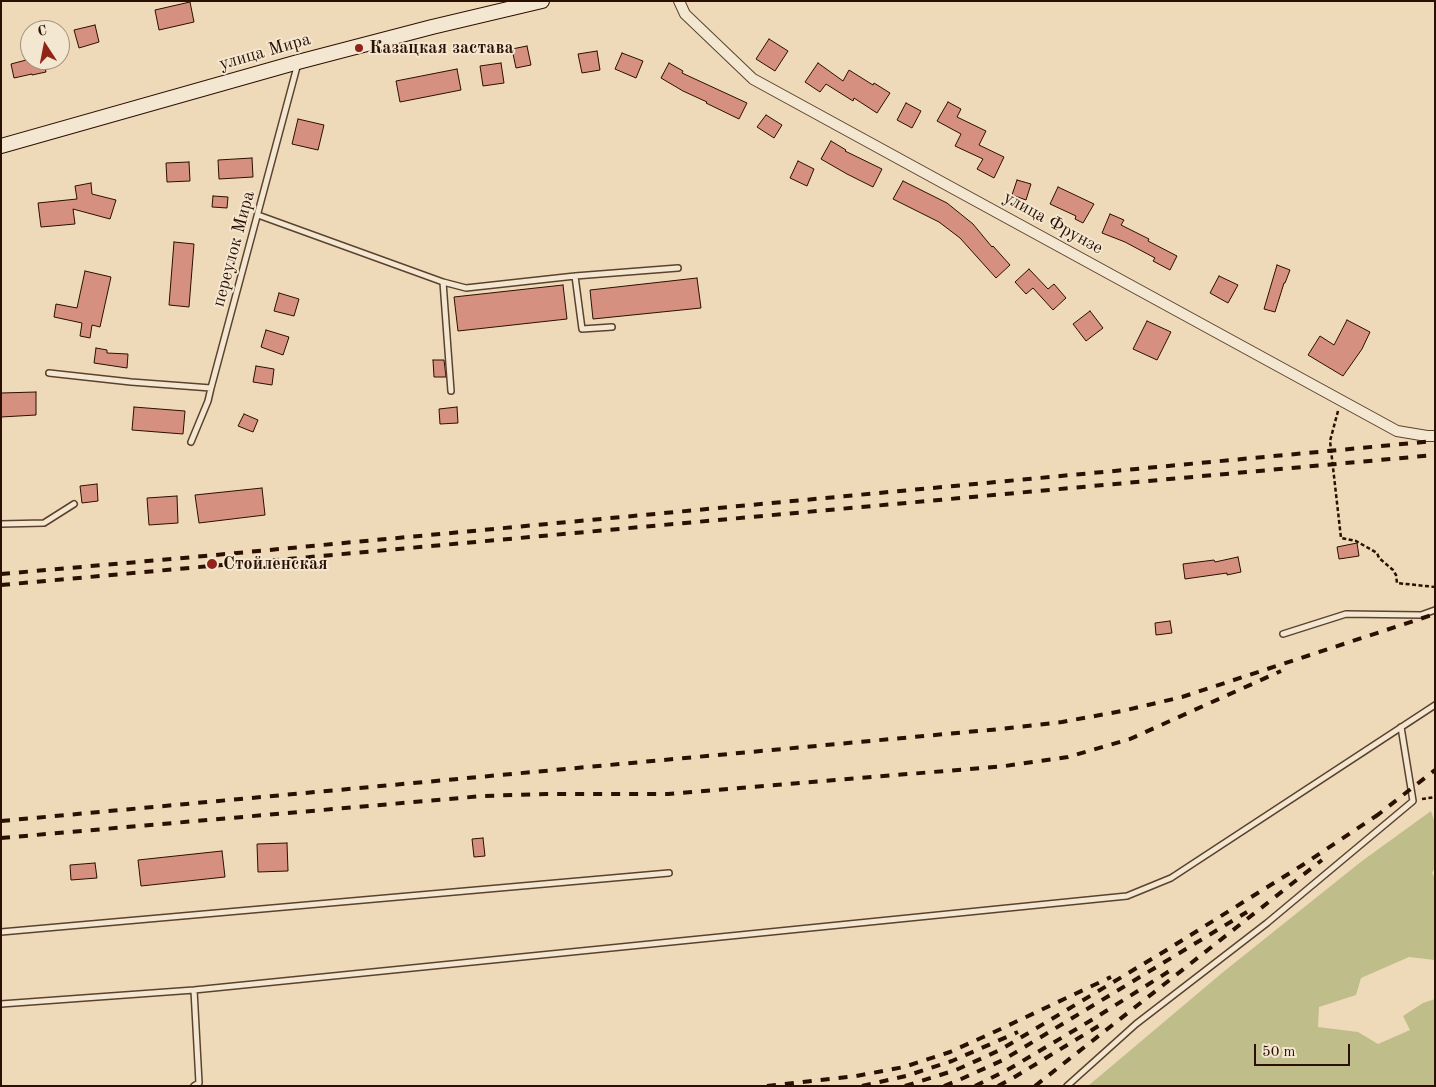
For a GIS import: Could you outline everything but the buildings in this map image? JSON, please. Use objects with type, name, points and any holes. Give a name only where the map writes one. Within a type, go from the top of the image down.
[{"type":"main road","name":"улица Мира","points":[[1,146],[298,62],[542,1]]},
{"type":"street","name":"улица Фрунзе","points":[[679,1],[685,14],[753,79],[1397,431],[1435,436]]},
{"type":"lane","name":"переулок Мира","points":[[191,442],[212,388],[298,62]]},
{"type":"lane","points":[[258,215],[443,282],[466,288],[575,276],[678,268]]},
{"type":"lane","points":[[575,276],[582,329],[612,327]]},
{"type":"lane","points":[[443,282],[451,391]]},
{"type":"lane","points":[[50,373],[212,388]]},
{"type":"lane","points":[[1,524],[44,523],[74,504]]},
{"type":"lane","points":[[1283,634],[1346,614],[1421,615],[1435,610]]},
{"type":"lane","points":[[1,1004],[194,990],[1127,896],[1170,878],[1435,704]]},
{"type":"lane","points":[[1067,1086],[1136,1024],[1267,923],[1413,801],[1401,727]]},
{"type":"lane","points":[[1,932],[669,873]]},
{"type":"lane","points":[[194,990],[199,1083],[194,1086]]},
{"type":"path","points":[[1341,400],[1330,441],[1341,538],[1356,541],[1377,553],[1379,558],[1393,570],[1396,575],[1397,584],[1435,588]]},
{"type":"path","points":[[1413,801],[1435,797]]},
{"type":"shaded area","points":[[1431,811],[1435,823],[1435,868],[1432,873],[1435,878],[1435,960],[1409,957],[1361,978],[1356,995],[1319,1007],[1318,1027],[1358,1032],[1378,1044],[1410,1030],[1403,1016],[1423,1003],[1435,999],[1435,1086],[1088,1086],[1222,973],[1362,861]]},
{"type":"railway","points":[[1,574],[1435,441]]},
{"type":"railway","points":[[1,585],[1435,455]]},
{"type":"railway","points":[[1,821],[1062,722],[1182,697],[1435,614]]},
{"type":"railway","points":[[1,838],[483,796],[668,794],[1005,766],[1068,757],[1130,739],[1281,671]]},
{"type":"railway","points":[[1375,817],[1435,770]]},
{"type":"railway","points":[[905,1086],[956,1070],[1000,1050],[1165,951],[1301,866],[1379,814]]},
{"type":"railway","points":[[1035,1086],[1322,860]]},
{"type":"railway","points":[[944,1086],[1003,1060],[1247,912]]},
{"type":"railway","points":[[975,1086],[1009,1069],[1171,970]]},
{"type":"railway","points":[[767,1086],[856,1076],[904,1067],[950,1052],[1111,977]]},
{"type":"railway","points":[[998,1086],[1105,1022]]},
{"type":"railway","points":[[862,1086],[906,1076],[952,1061],[1018,1032]]},
{"type":"place","name":"Казацкая застава","points":[[359,48]]},
{"type":"place","name":"Стойленская","points":[[212,564]]}]
